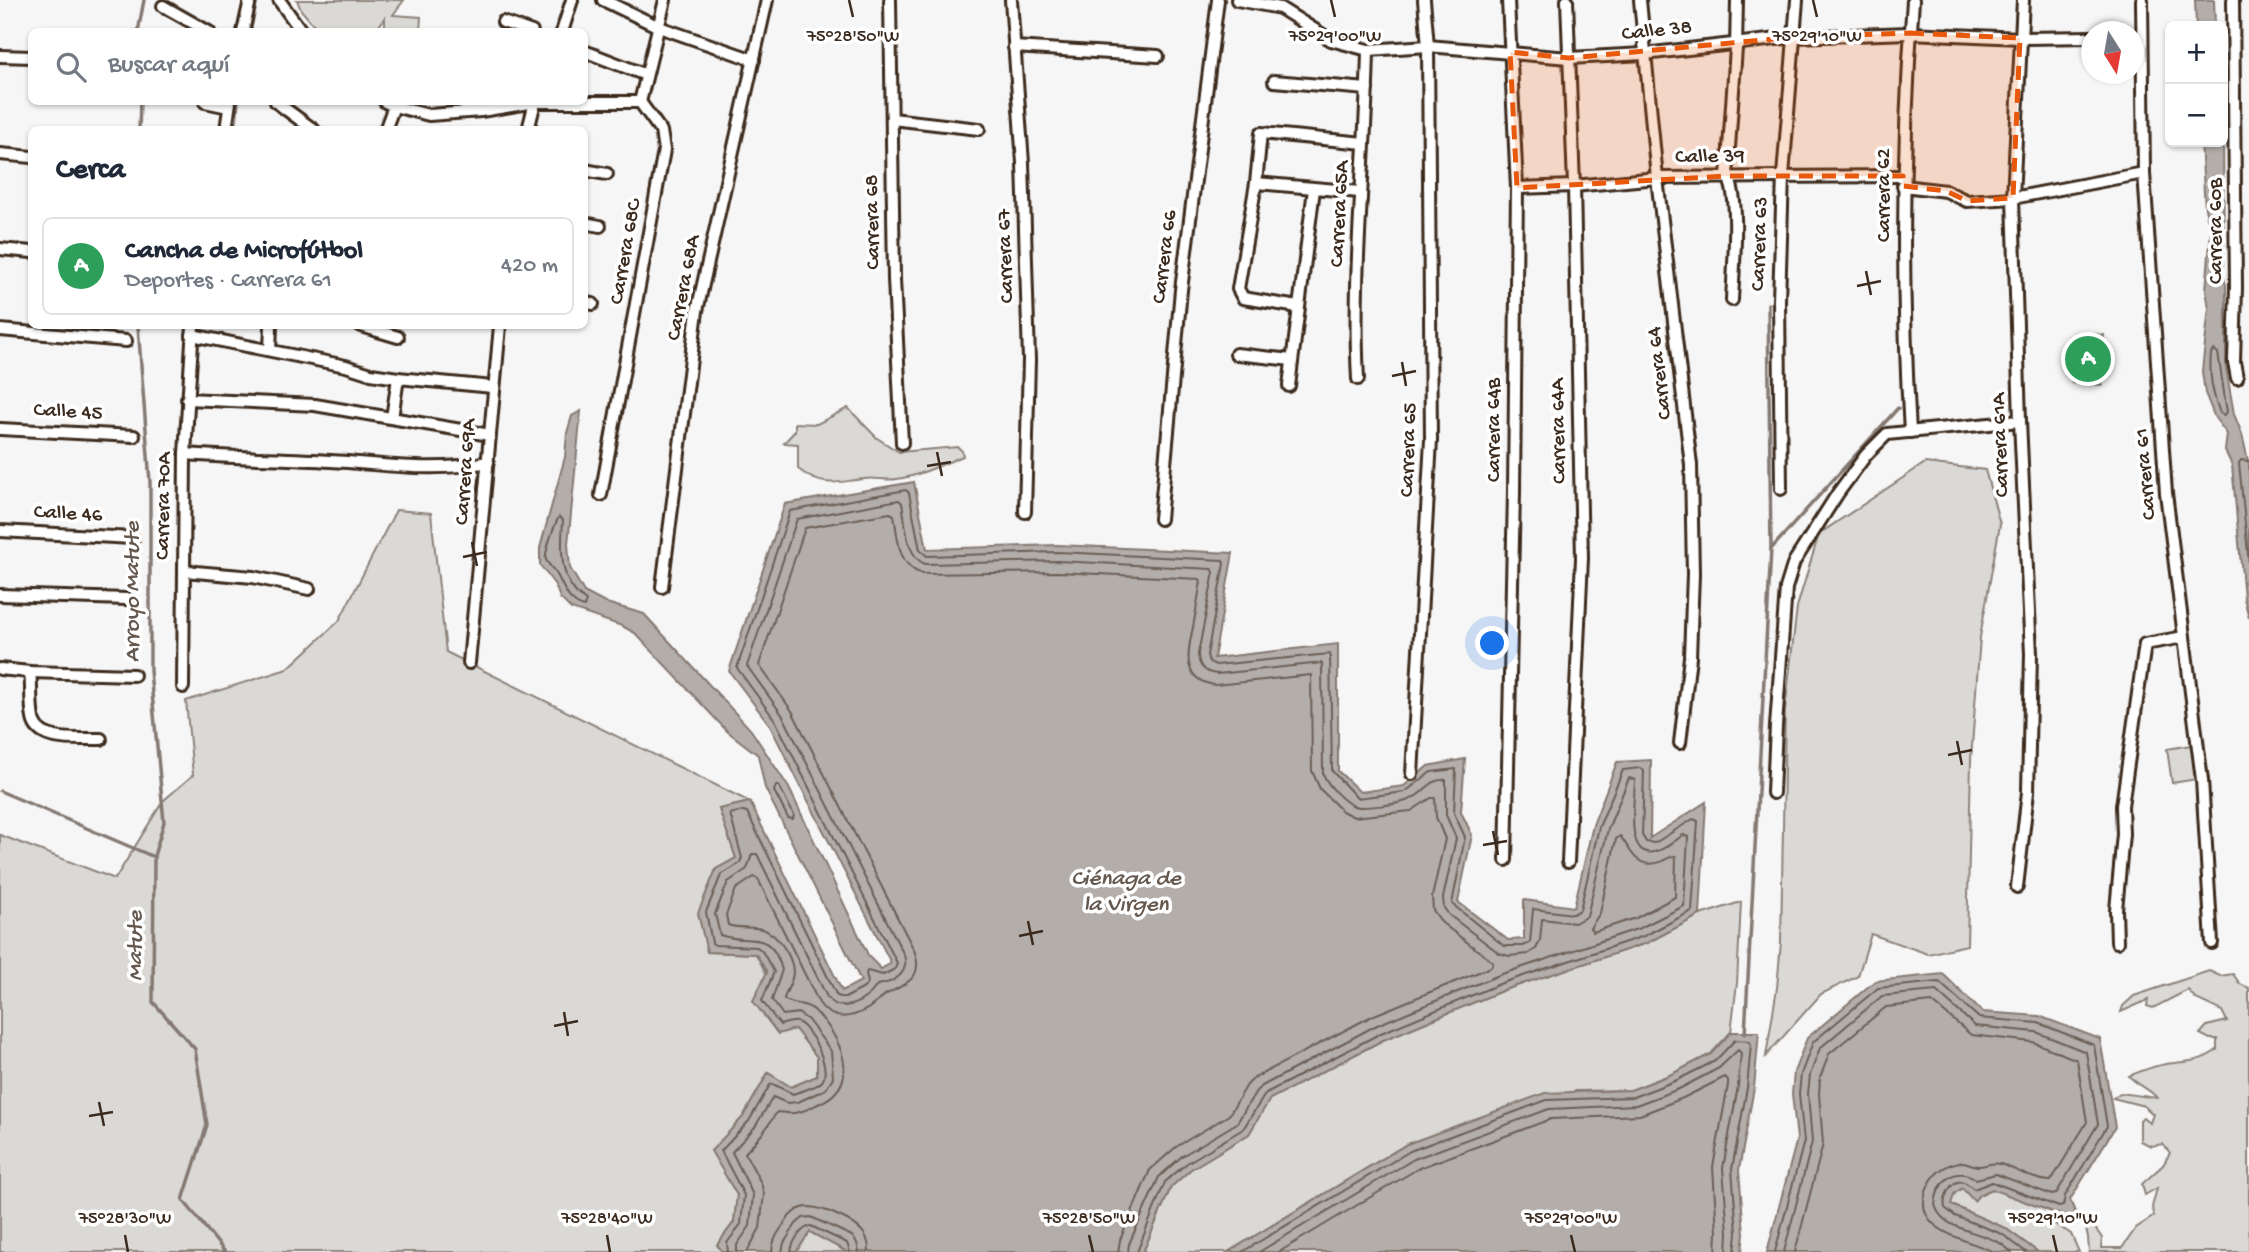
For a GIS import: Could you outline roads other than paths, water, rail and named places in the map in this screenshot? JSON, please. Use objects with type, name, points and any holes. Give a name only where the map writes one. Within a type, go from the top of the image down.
[{"type":"street","points":[[244,28],[250,0]]},
{"type":"street","points":[[279,0],[299,28]]},
{"type":"street","points":[[563,28],[572,0]]},
{"type":"street","points":[[603,0],[659,27],[754,60]]},
{"type":"street","points":[[588,103],[640,103],[665,0]]},
{"type":"street","name":"Carrera 68A","points":[[662,587],[697,311],[767,0]]},
{"type":"street","name":"Carrera 68","points":[[890,0],[894,279],[902,443]]},
{"type":"street","name":"Carrera 67","points":[[1011,0],[1023,163],[1029,360],[1025,512]]},
{"type":"street","name":"Calle 38","points":[[1237,0],[1280,8],[1331,40],[1368,50],[1428,46],[1569,58],[1644,54],[1795,37],[1910,33],[2020,38],[2081,37]]},
{"type":"street","name":"Carrera 65","points":[[1412,774],[1431,440],[1428,46],[1424,0]]},
{"type":"street","name":"Carrera 64B","points":[[1506,860],[1517,188],[1508,0]]},
{"type":"street","name":"Carrera 64A","points":[[1567,0],[1582,558],[1568,862]]},
{"type":"street","name":"Carrera 64","points":[[1640,0],[1657,178],[1691,465],[1693,574],[1690,657],[1680,743]]},
{"type":"street","points":[[1732,300],[1734,207],[1732,182],[1727,176],[1737,0]]},
{"type":"street","name":"Carrera 63","points":[[1781,489],[1779,300],[1783,176],[1797,0]]},
{"type":"street","name":"Carrera 62","points":[[1910,432],[1904,331],[1903,181],[1905,100],[1913,0]]},
{"type":"street","name":"Carrera 61A","points":[[2017,887],[2028,792],[2031,654],[2013,198],[2022,0]]},
{"type":"street","name":"Carrera 61","points":[[2140,21],[2142,0]]},
{"type":"street","name":"Carrera 60B","points":[[2234,0],[2234,362],[2237,378]]},
{"type":"street","name":"Carrera 66","points":[[1160,519],[1181,290],[1214,1]]},
{"type":"street","points":[[163,5],[202,28]]},
{"type":"street","points":[[503,22],[520,28]]},
{"type":"street","points":[[1014,47],[1158,57]]},
{"type":"street","name":"Carrera 65A","points":[[1358,379],[1356,336],[1360,192],[1368,50]]},
{"type":"street","points":[[588,53],[646,75]]},
{"type":"street","points":[[0,55],[28,57]]},
{"type":"street","points":[[1274,81],[1367,89]]},
{"type":"street","name":"Carrera 61","points":[[2140,84],[2166,493],[2202,780],[2212,943]]},
{"type":"street","name":"Carrera 68C","points":[[601,495],[658,189],[664,139],[655,120],[640,103]]},
{"type":"street","points":[[226,126],[229,105]]},
{"type":"street","points":[[280,105],[309,126]]},
{"type":"street","points":[[386,126],[390,105]]},
{"type":"street","points":[[394,105],[429,115],[517,105]]},
{"type":"street","points":[[529,126],[534,105]]},
{"type":"street","points":[[892,119],[979,129]]},
{"type":"street","points":[[1298,307],[1242,298],[1239,294],[1261,133],[1364,143]]},
{"type":"street","points":[[0,154],[28,156]]},
{"type":"street","points":[[588,171],[607,174]]},
{"type":"street","name":"Calle 39","points":[[1517,188],[1657,178],[1783,176],[1903,181],[1946,191],[1967,201],[2013,198],[2144,173]]},
{"type":"street","points":[[1256,183],[1360,192]]},
{"type":"street","points":[[1290,386],[1314,188]]},
{"type":"street","points":[[588,224],[600,226]]},
{"type":"street","points":[[0,249],[28,252]]},
{"type":"street","points":[[270,350],[271,329]]},
{"type":"street","points":[[371,329],[398,337]]},
{"type":"street","name":"Carrera 69A","points":[[469,663],[500,329]]},
{"type":"street","points":[[0,330],[126,341]]},
{"type":"street","points":[[193,330],[371,374],[493,387]]},
{"type":"street","name":"Carrera 70A","points":[[184,687],[185,454],[193,330]]},
{"type":"street","points":[[1236,354],[1292,360]]},
{"type":"street","points":[[392,418],[398,378]]},
{"type":"street","points":[[187,399],[315,405],[490,435]]},
{"type":"street","points":[[1773,793],[1786,587],[1794,562],[1838,493],[1887,434],[2020,421]]},
{"type":"street","name":"Calle 45","points":[[0,429],[134,436]]},
{"type":"street","points":[[185,454],[332,461],[421,469],[457,468],[488,462]]},
{"type":"street","name":"Calle 46","points":[[0,531],[133,538]]},
{"type":"street","points":[[184,571],[253,577],[309,589]]},
{"type":"street","points":[[0,595],[127,599]]},
{"type":"street","points":[[2117,942],[2116,910],[2123,834],[2122,806],[2145,644],[2184,637]]},
{"type":"street","points":[[0,669],[134,675]]},
{"type":"street","points":[[30,672],[34,722],[39,730],[49,737],[101,738]]},
{"type":"water","points":[[2195,0],[2214,0],[2215,21],[2196,21]]},
{"type":"water","points":[[2201,147],[2223,147],[2222,271],[2226,285],[2226,368],[2234,414],[2249,465],[2249,618],[2244,598],[2232,465],[2225,451],[2227,434],[2215,418],[2205,393],[2202,371],[2209,308],[2206,290],[2211,231],[2205,209]]},
{"type":"water","name":"Ciénaga de la Virgen","points":[[581,411],[568,544],[570,568],[584,592],[603,602],[644,614],[751,730],[789,788],[869,957],[881,969],[891,963],[769,724],[729,671],[785,504],[914,482],[927,549],[1058,545],[1233,553],[1214,658],[1338,644],[1338,771],[1360,792],[1404,786],[1428,766],[1465,759],[1461,812],[1472,835],[1458,902],[1508,940],[1524,939],[1524,900],[1574,907],[1593,825],[1617,762],[1651,760],[1650,838],[1706,802],[1700,915],[1647,943],[1504,990],[1383,1040],[1270,1099],[1249,1134],[1191,1169],[1171,1187],[1143,1252],[847,1252],[810,1232],[796,1252],[723,1252],[717,1245],[734,1222],[737,1195],[711,1151],[743,1117],[768,1073],[791,1087],[817,1076],[817,1057],[795,1029],[778,1034],[753,1001],[767,972],[756,954],[707,952],[698,913],[716,869],[736,858],[719,809],[750,802],[842,991],[861,981],[765,788],[758,755],[727,731],[635,633],[571,609],[560,598],[555,585],[540,565],[540,548],[565,457],[567,433],[572,416]]},
{"type":"water","points":[[1943,974],[1982,1012],[2039,1016],[2100,1039],[2115,1127],[2070,1200],[2077,1217],[2063,1216],[1992,1189],[1979,1195],[1974,1201],[1962,1188],[1954,1194],[1951,1205],[2005,1228],[2038,1252],[1767,1252],[1797,1139],[1792,1094],[1794,1072],[1807,1038],[1875,981]]},
{"type":"water","points":[[1731,1032],[1759,1032],[1754,1088],[1739,1170],[1744,1233],[1742,1252],[1228,1252],[1407,1144],[1545,1093],[1631,1090],[1672,1074],[1711,1054]]},
{"type":"waterway","name":"Arroyo Matute","points":[[139,28],[144,0]]},
{"type":"waterway","points":[[251,28],[257,0]]},
{"type":"waterway","name":"Arroyo Matute","points":[[139,126],[140,105]]},
{"type":"waterway","points":[[235,126],[238,105]]},
{"type":"waterway","points":[[1745,1034],[1771,549],[1768,304]]},
{"type":"waterway","name":"Arroyo Matute","points":[[138,329],[150,482],[150,671],[164,822],[154,856]]},
{"type":"waterway","points":[[1771,549],[1898,408]]},
{"type":"waterway","name":"Matute","points":[[0,791],[154,857],[153,1002],[195,1049],[207,1125],[183,1200],[225,1252]]},
{"type":"place","name":"Cancha de Microfútbol","points":[[2088,359]]}]
